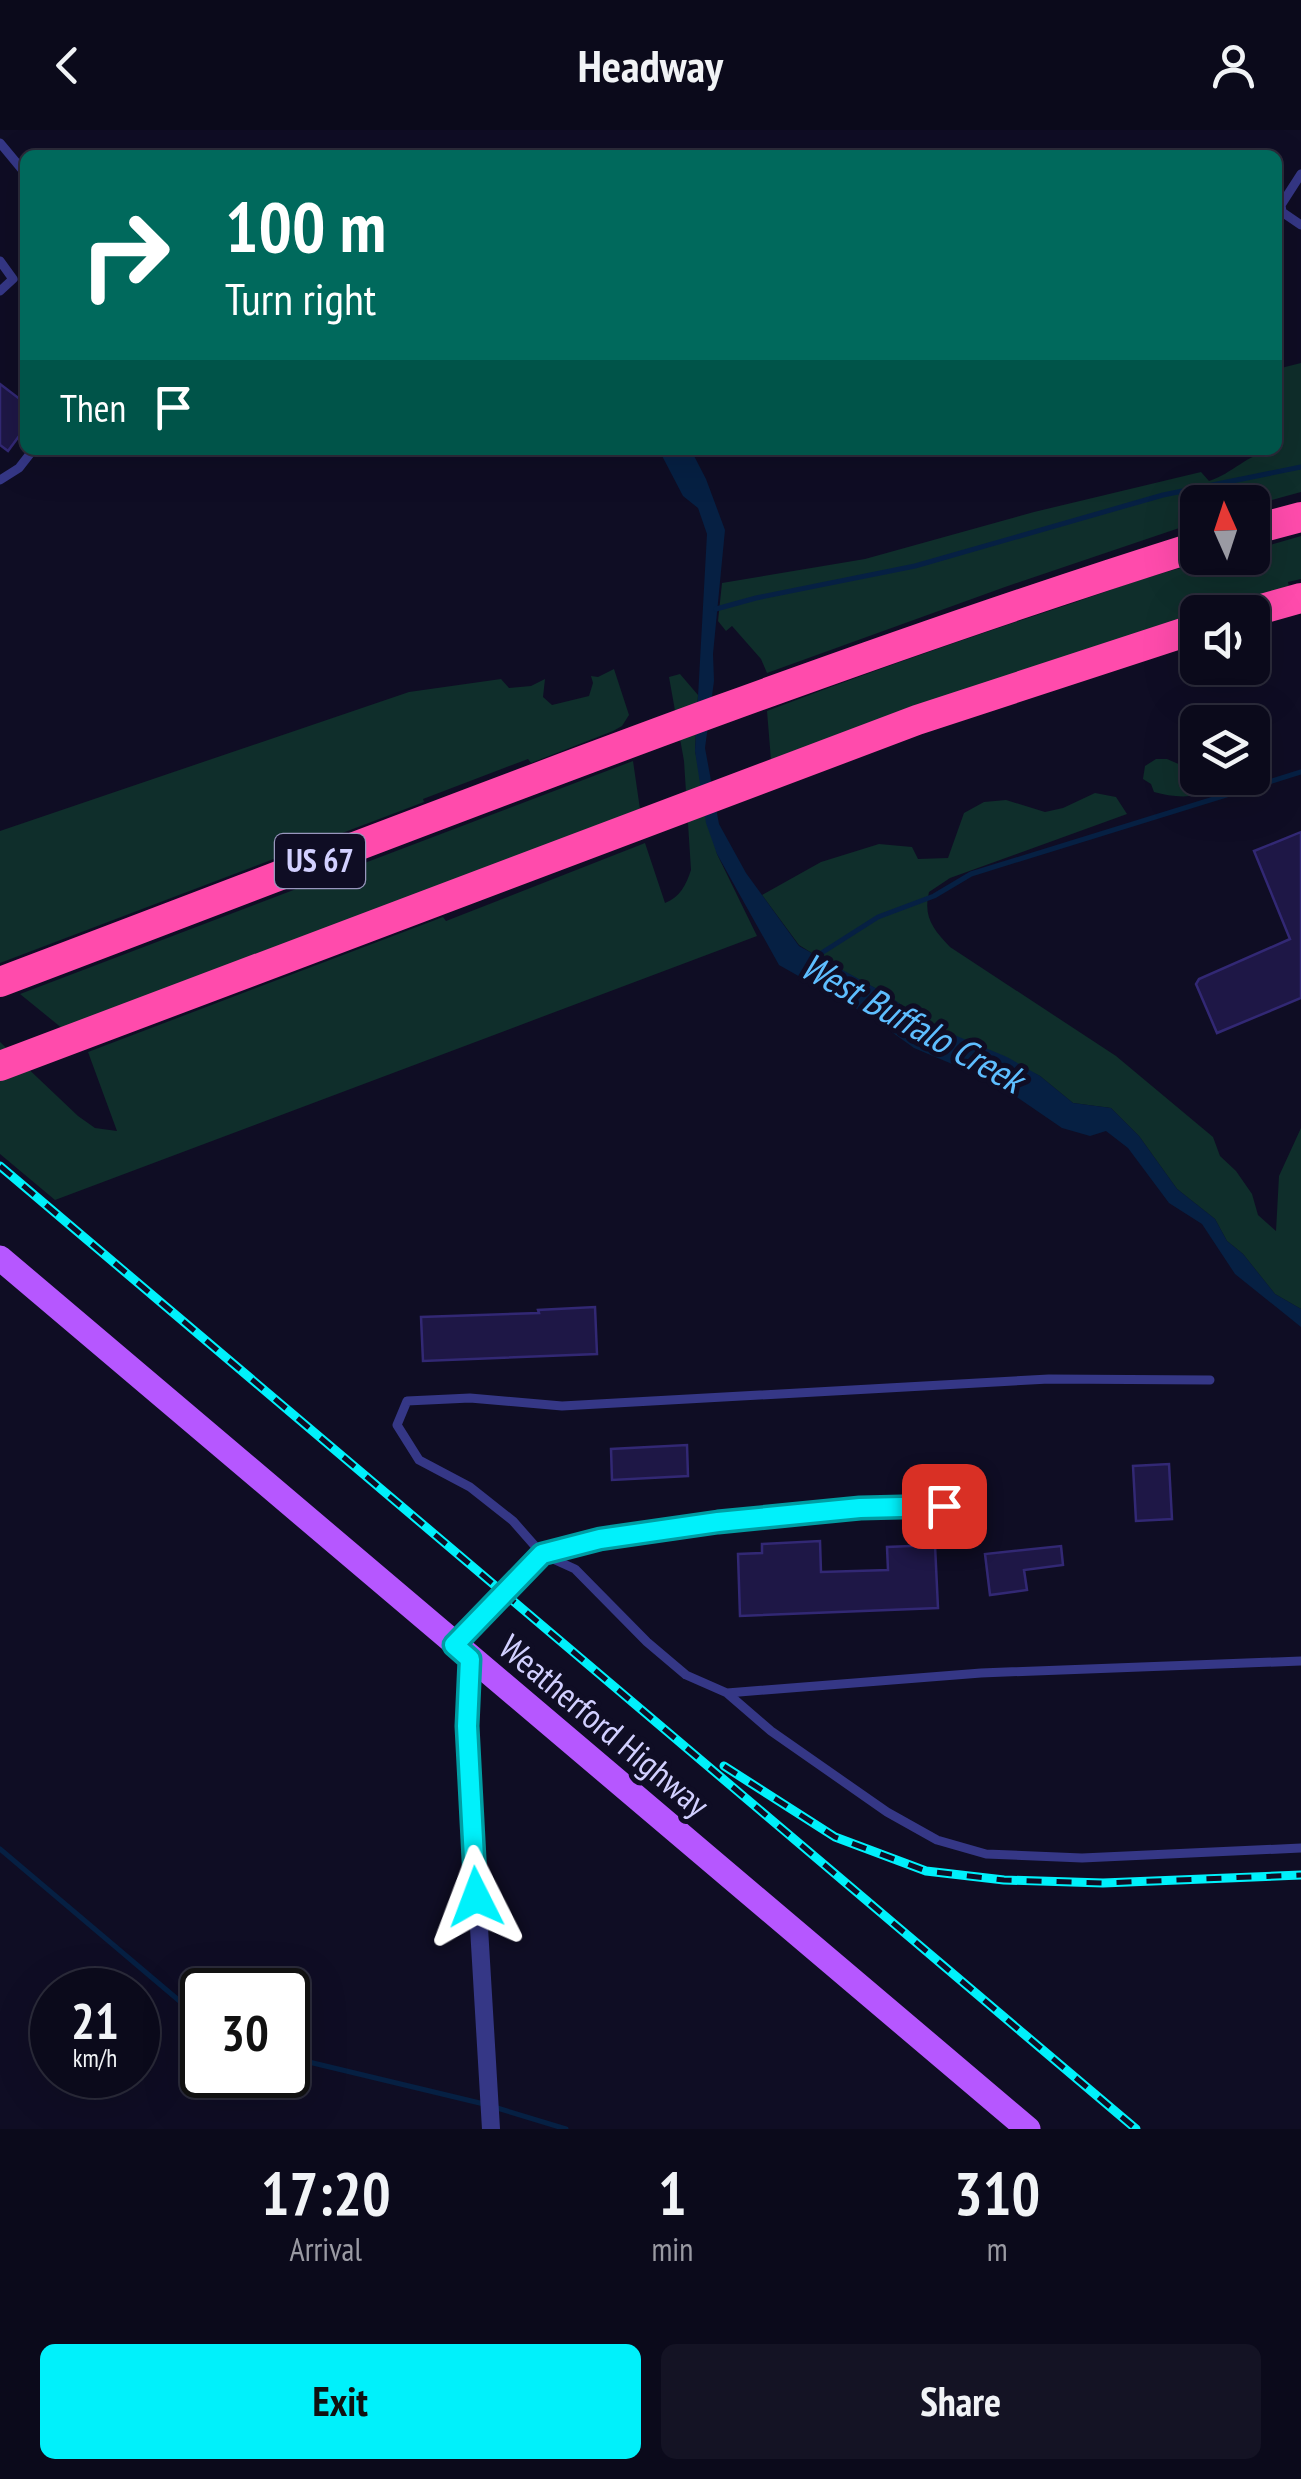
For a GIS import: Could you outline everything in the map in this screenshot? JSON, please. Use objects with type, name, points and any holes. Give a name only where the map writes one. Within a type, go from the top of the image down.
[{"type":"highway","points":[[1270,525],[1301,517]]},
{"type":"highway","name":"US 67","points":[[0,982],[775,690],[1028,600],[1180,552]]},
{"type":"highway","points":[[1270,607],[1301,598]]},
{"type":"highway","name":"US 67","points":[[0,1066],[766,776],[1038,678],[1180,634]]},
{"type":"main road","name":"Weatherford Highway","points":[[0,1258],[1028,2129]]},
{"type":"street","points":[[462,1652],[491,2129]]},
{"type":"lane","points":[[0,142],[20,168]]},
{"type":"lane","points":[[1282,203],[1301,174]]},
{"type":"lane","points":[[0,261],[13,279],[0,291]]},
{"type":"lane","points":[[0,480],[19,468],[29,455]]},
{"type":"lane","points":[[1210,1380],[1049,1380],[562,1406],[470,1398],[407,1401],[396,1425],[419,1460],[470,1487],[513,1521],[542,1554],[574,1569],[686,1675],[727,1692],[771,1730],[886,1812],[936,1840],[986,1854],[1082,1858],[1301,1848]]},
{"type":"lane","points":[[462,1652],[542,1554],[600,1539],[718,1522],[860,1508],[944,1506]]},
{"type":"lane","points":[[727,1692],[981,1673],[1301,1661]]},
{"type":"green space","points":[[1301,363],[1301,492],[1270,500],[1270,485],[1180,485],[1180,528],[767,673],[761,659],[732,626],[726,631],[718,621],[722,583],[865,559],[1034,512],[1201,472],[1209,481],[1257,455],[1282,455],[1282,368]]},
{"type":"green space","points":[[1301,536],[1301,579],[1288,582],[1289,587],[1263,595],[1180,595],[1180,621],[771,760],[767,711],[1180,568],[1180,575],[1270,575],[1270,545]]},
{"type":"green space","points":[[614,669],[629,715],[613,731],[531,763],[528,759],[0,963],[0,831],[409,692],[501,679],[509,688],[531,686],[545,679],[543,697],[552,705],[589,696],[591,676]]},
{"type":"green space","points":[[680,674],[698,695],[695,751],[717,854],[757,936],[55,1200],[0,1154],[0,1042],[78,1116],[95,1128],[117,1131],[88,1052],[443,917],[446,921],[645,843],[665,903],[675,897],[691,870],[684,761],[669,677]]},
{"type":"green space","points":[[1156,759],[1180,765],[1180,795],[1198,795],[1175,796],[1154,792],[1143,779],[1145,766]]},
{"type":"green space","points":[[633,761],[640,809],[63,1029],[20,994]]},
{"type":"green space","points":[[1095,793],[1116,797],[1127,814],[950,878],[929,892],[927,909],[931,922],[950,947],[1116,1056],[1213,1137],[1220,1156],[1252,1194],[1258,1215],[1276,1231],[1279,1176],[1301,1128],[1301,1309],[1275,1294],[1243,1254],[1227,1241],[1215,1219],[1177,1189],[1139,1136],[1111,1108],[1073,1103],[1040,1076],[928,1024],[886,994],[823,960],[799,945],[762,895],[821,862],[879,844],[912,847],[918,859],[948,858],[964,813],[984,802],[1006,800],[1045,812]]},
{"type":"water","name":"West Buffalo Creek","points":[[662,455],[694,455],[725,530],[705,748],[719,824],[746,873],[799,946],[886,994],[928,1024],[1007,1057],[1040,1076],[1073,1103],[1111,1108],[1139,1136],[1177,1189],[1215,1219],[1227,1241],[1243,1254],[1275,1294],[1301,1309],[1301,1327],[1235,1274],[1202,1224],[1169,1203],[1128,1148],[1106,1131],[1090,1136],[1062,1128],[995,1082],[914,1048],[871,1017],[779,965],[717,854],[706,823],[695,751],[707,534],[698,508],[683,496]]},
{"type":"building","points":[[0,384],[20,399],[20,435],[8,451],[0,445]]},
{"type":"building","points":[[1301,832],[1301,998],[1217,1033],[1196,984],[1199,979],[1290,939],[1254,851]]},
{"type":"building","points":[[595,1307],[597,1354],[423,1361],[421,1317]]},
{"type":"building","points":[[687,1445],[688,1476],[612,1480],[611,1449]]},
{"type":"building","points":[[1169,1464],[1172,1519],[1136,1521],[1133,1466]]},
{"type":"building","points":[[820,1541],[821,1572],[888,1570],[887,1547],[935,1545],[938,1608],[740,1616],[738,1554],[762,1553],[762,1544]]},
{"type":"building","points":[[1061,1546],[1063,1565],[1024,1570],[1027,1590],[990,1595],[985,1554]]},
{"type":"waterway","points":[[716,609],[915,566],[1163,495],[1301,467]]},
{"type":"waterway","name":"West Buffalo Creek","points":[[812,959],[878,917],[934,896],[971,874],[1301,772]]},
{"type":"waterway","points":[[0,1849],[180,2001]]},
{"type":"waterway","points":[[310,2062],[484,2104]]},
{"type":"waterway","points":[[494,2107],[566,2129]]},
{"type":"railway","points":[[0,1166],[1136,2129]]},
{"type":"railway","points":[[724,1766],[835,1837],[926,1871],[1004,1880],[1103,1883],[1301,1875]]},
{"type":"route","points":[[476,1897],[467,1726],[470,1659],[454,1645],[542,1554],[600,1539],[718,1522],[860,1508],[944,1506]]}]
